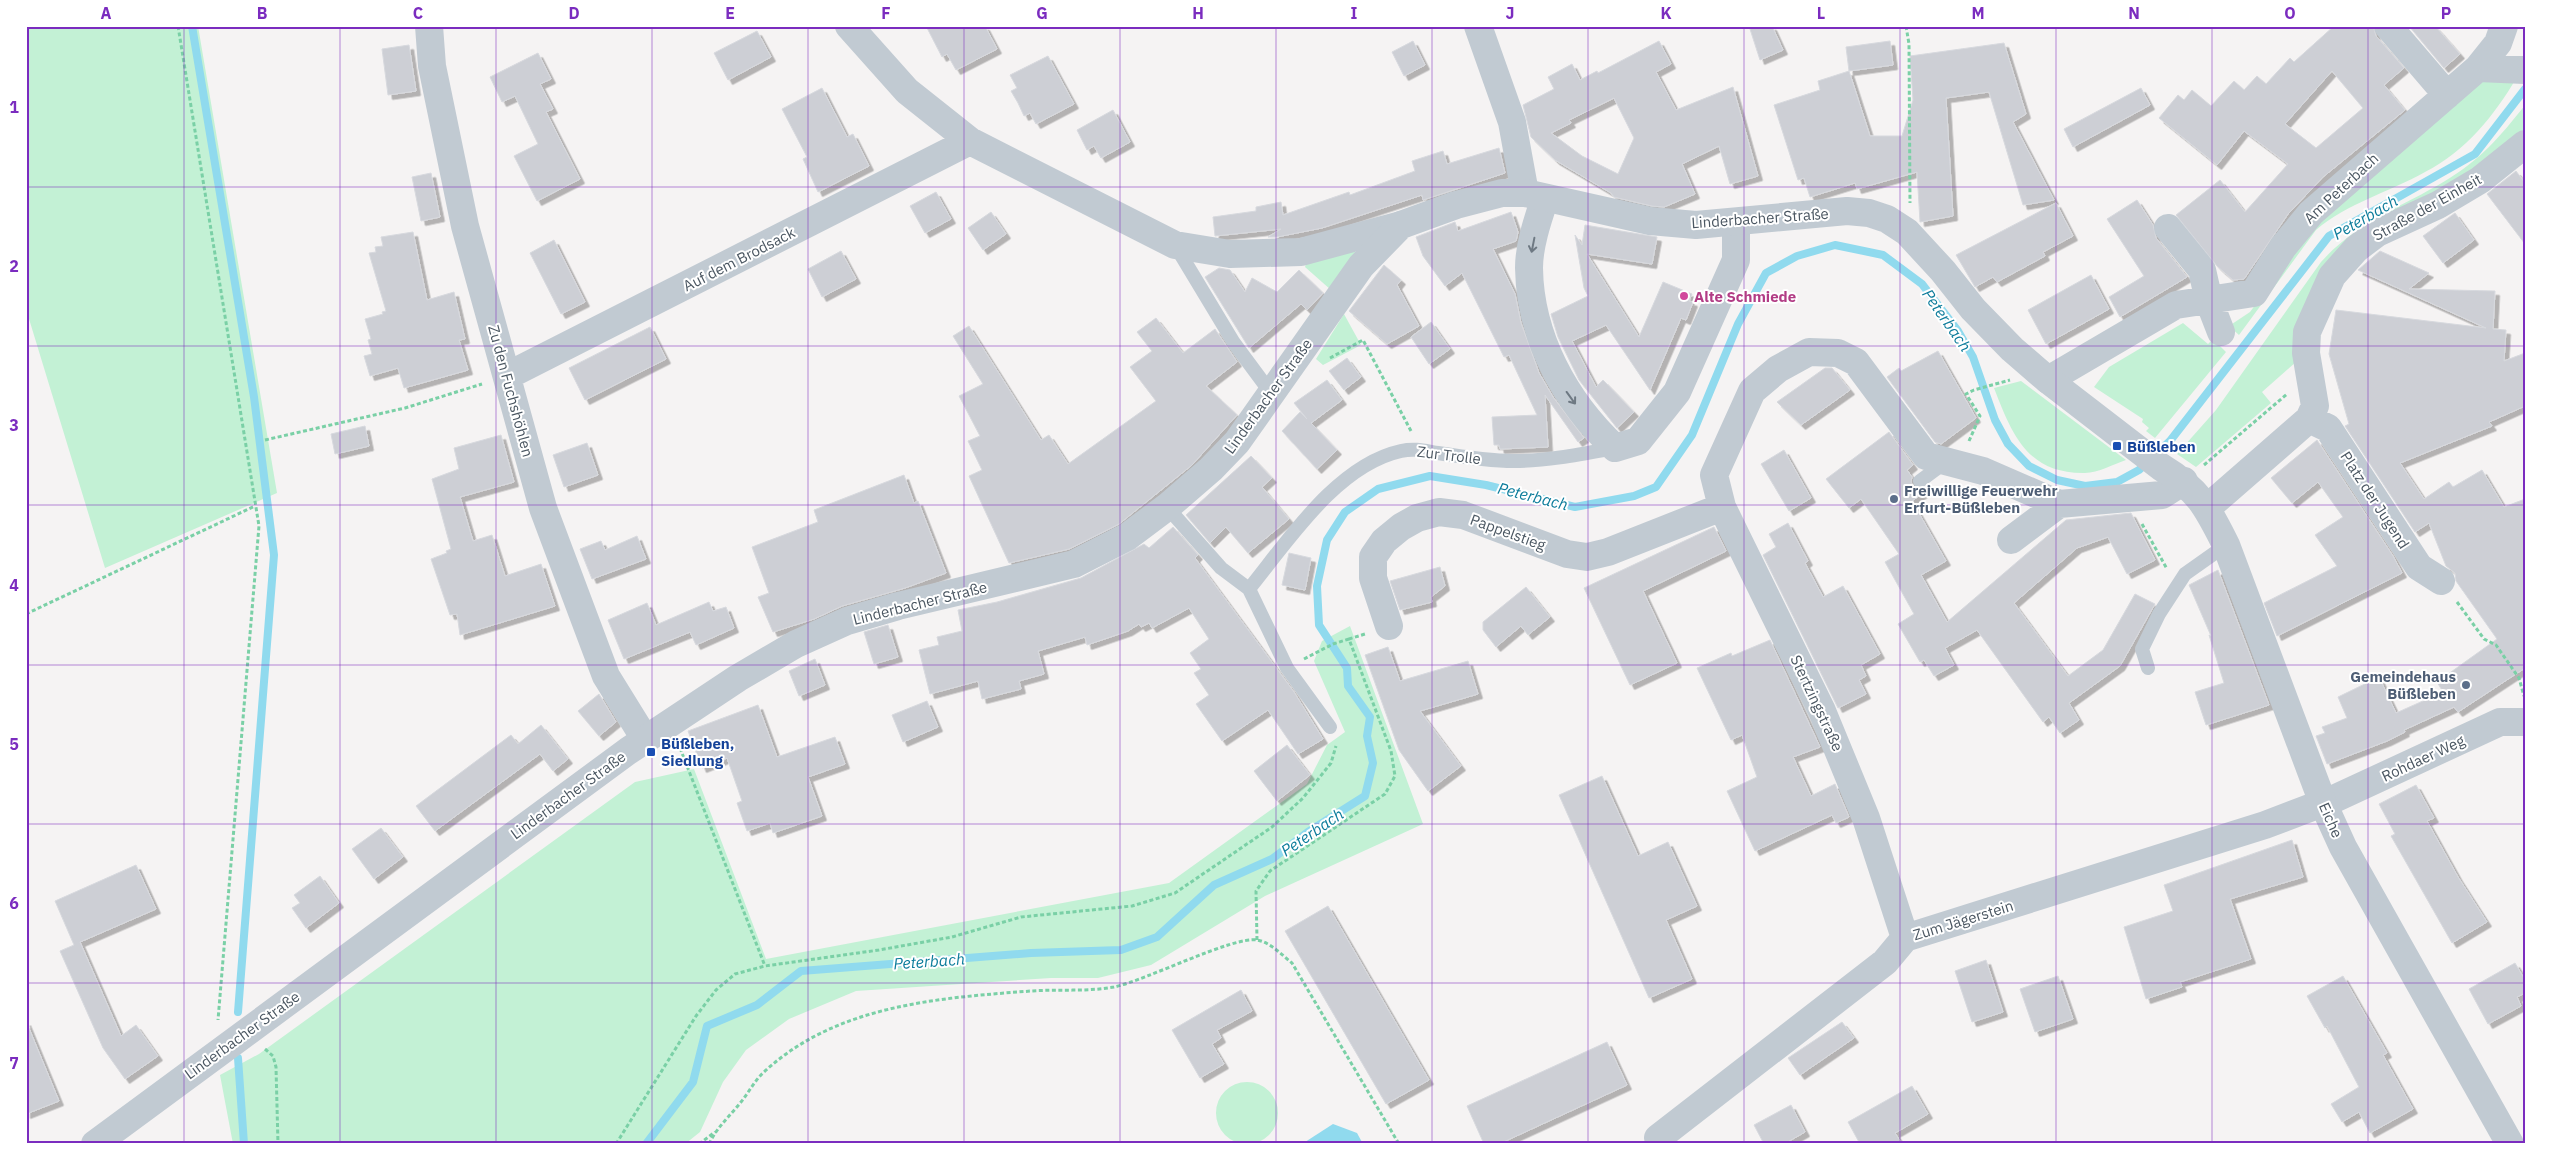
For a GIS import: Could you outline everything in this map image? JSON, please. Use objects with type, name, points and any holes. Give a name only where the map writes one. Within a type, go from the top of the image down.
[{"type":"street","name":"Zu den Fuchshöhlen","points":[[429,26],[432,66],[466,226],[543,508],[606,676],[645,739]]},
{"type":"street","points":[[849,26],[907,91],[970,142],[1175,245],[1230,254],[1301,252],[1401,225]]},
{"type":"street","points":[[1478,26],[1512,122],[1535,195],[1538,218],[1529,266],[1531,302],[1537,329],[1567,393],[1595,429],[1615,448]]},
{"type":"street","points":[[2388,26],[2447,95]]},
{"type":"street","name":"Am Peterbach","points":[[2048,380],[2176,305],[2254,293],[2283,247],[2311,213],[2478,68],[2498,43],[2504,26]]},
{"type":"street","points":[[2478,68],[2522,70]]},
{"type":"street","name":"Auf dem Brodsack","points":[[507,376],[970,142]]},
{"type":"street","name":"Straße der Einheit","points":[[2309,376],[2306,353],[2308,332],[2332,276],[2356,249],[2377,233],[2446,200],[2480,180],[2525,144]]},
{"type":"street","name":"Linderbacher Straße","points":[[95,1144],[645,739],[796,644],[833,627],[898,606],[1074,564],[1127,538],[1167,508],[1211,469],[1237,442],[1361,266],[1401,225],[1456,205],[1502,192],[1535,195],[1580,207],[1670,223],[1696,225],[1847,211],[1870,213],[1887,219],[1907,232],[1943,271],[1973,309],[2012,349],[2048,380],[2161,467],[2184,481]]},
{"type":"street","name":"Zur Trolle","points":[[1615,448],[1638,441],[1677,392],[1736,260],[1736,222]]},
{"type":"street","points":[[2168,228],[2202,270],[2209,301],[2221,332]]},
{"type":"street","name":"Stertzingstraße","points":[[1905,938],[1866,818],[1822,711],[1722,507],[1714,475],[1752,391],[1778,369],[1809,352],[1838,353],[1856,362],[1926,456],[1953,463]]},
{"type":"street","points":[[2207,508],[2309,418],[2315,406],[2309,376]]},
{"type":"street","name":"Platz der Jugend","points":[[2309,418],[2328,428],[2419,567],[2441,581]]},
{"type":"street","points":[[1953,463],[1982,471],[2059,504],[2162,496],[2184,481]]},
{"type":"street","name":"Eiche","points":[[2184,481],[2207,508],[2226,545],[2323,803],[2343,847],[2510,1144]]},
{"type":"street","points":[[2010,540],[2059,504]]},
{"type":"street","name":"Pappelstieg","points":[[1389,626],[1373,578],[1373,557],[1384,541],[1400,527],[1417,518],[1439,512],[1463,515],[1567,554],[1587,558],[1608,552],[1722,507]]},
{"type":"street","name":"Rohdaer Weg","points":[[2323,803],[2500,722],[2525,722]]},
{"type":"street","name":"Zum Jägerstein","points":[[1658,1138],[1884,962],[1905,938],[2265,825],[2323,803]]},
{"type":"lane","points":[[1175,245],[1234,343],[1271,392]]},
{"type":"lane","name":"Zur Trolle","points":[[1249,589],[1337,486],[1361,468],[1400,451],[1421,449],[1481,459],[1514,461],[1577,455],[1615,448]]},
{"type":"lane","points":[[1920,481],[1953,463]]},
{"type":"lane","points":[[1167,508],[1221,568],[1249,589],[1287,668],[1330,728]]},
{"type":"lane","points":[[2148,668],[2142,649],[2159,614],[2185,574],[2226,545]]},
{"type":"path","points":[[178,26],[259,526],[218,1015],[218,1052]]},
{"type":"path","points":[[1906,26],[1909,44],[1911,187],[1907,232]]},
{"type":"path","points":[[1363,340],[1421,449]]},
{"type":"path","points":[[265,440],[405,408],[507,376]]},
{"type":"path","points":[[2184,481],[2309,376]]},
{"type":"path","points":[[1953,463],[1980,416],[1966,394],[2001,383]]},
{"type":"path","points":[[2129,498],[2177,587]]},
{"type":"path","points":[[26,614],[256,506]]},
{"type":"path","points":[[2441,581],[2484,639],[2496,645],[2519,678],[2525,702]]},
{"type":"path","points":[[1287,668],[1333,644],[1389,626]]},
{"type":"path","points":[[1257,940],[1256,891],[1270,871],[1385,794],[1395,776],[1391,751],[1349,639]]},
{"type":"path","points":[[670,722],[765,966]]},
{"type":"path","points":[[616,1144],[696,1016],[716,990],[735,974],[765,966],[879,950],[952,936],[1021,917],[1132,906],[1175,893],[1272,827],[1303,798],[1331,763],[1338,742],[1330,728]]},
{"type":"path","points":[[709,1144],[715,1132],[764,1073],[796,1047],[827,1029],[864,1015],[947,998],[1113,987],[1150,976],[1237,942],[1257,940],[1276,950],[1292,963],[1399,1144]]},
{"type":"path","points":[[247,1031],[273,1056],[276,1067],[278,1144]]},
{"type":"path","points":[[699,1144],[715,1132]]},
{"type":"green space","points":[[26,26],[198,26],[277,493],[105,568],[26,309]]},
{"type":"green space","points":[[2517,77],[2489,119],[2466,143],[2440,163],[2341,212],[2316,230],[2239,335],[2229,326],[2250,312],[2313,227],[2482,79]]},
{"type":"green space","points":[[2525,105],[2525,130],[2509,145],[2473,171],[2361,232],[2296,362],[2262,392],[2271,403],[2196,467],[2177,454],[2216,410],[2321,262],[2349,236],[2364,226],[2428,191],[2469,165],[2498,138]]},
{"type":"green space","points":[[1351,249],[1358,254],[1331,290],[1305,267],[1307,261]]},
{"type":"green space","points":[[1344,314],[1361,345],[1323,365],[1316,359]]},
{"type":"green space","points":[[2183,323],[2208,344],[2213,339],[2226,352],[2155,438],[2146,431],[2149,428],[2142,422],[2143,419],[2094,387],[2109,367]]},
{"type":"green space","points":[[2021,381],[2126,460],[2101,470],[2085,473],[2065,472],[2049,467],[2035,459],[2015,435],[1994,388]]},
{"type":"green space","points":[[1350,626],[1423,824],[1265,896],[1151,965],[1098,978],[1051,978],[856,991],[789,1019],[746,1050],[723,1082],[700,1132],[685,1144],[233,1144],[220,1075],[259,1054],[635,782],[694,769],[766,959],[1169,883],[1307,784],[1327,745],[1345,732],[1314,661],[1322,641]]},
{"type":"green space","points":[[1247,1082],[1259,1084],[1269,1091],[1276,1101],[1278,1113],[1276,1125],[1269,1135],[1259,1142],[1247,1144],[1235,1142],[1225,1135],[1218,1125],[1216,1113],[1218,1101],[1225,1091],[1235,1084]]},
{"type":"water","points":[[1333,1124],[1357,1133],[1363,1144],[1302,1144]]},
{"type":"building","points":[[926,26],[985,26],[997,49],[956,70],[947,54],[942,57]]},
{"type":"building","points":[[1749,26],[1772,26],[1783,50],[1760,60]]},
{"type":"building","points":[[2334,26],[2373,26],[2376,36],[2404,68],[2384,85],[2405,110],[2323,177],[2288,214],[2244,279],[2233,280],[2217,266],[2176,215],[2220,180],[2245,212],[2288,164],[2244,131],[2217,165],[2159,118],[2178,95],[2184,100],[2192,90],[2211,106],[2234,81],[2244,90],[2257,76],[2266,84],[2290,58],[2294,62]],"holes":[[[2332,71],[2363,108],[2316,148],[2285,124]]]},
{"type":"building","points":[[2409,26],[2435,26],[2460,54],[2444,68]]},
{"type":"building","points":[[757,31],[771,57],[728,80],[714,53]]},
{"type":"building","points":[[1413,41],[1425,65],[1404,76],[1392,52]]},
{"type":"building","points":[[1659,41],[1671,64],[1656,72],[1676,110],[1733,87],[1758,176],[1730,184],[1719,146],[1682,164],[1695,194],[1664,207],[1614,197],[1611,193],[1555,160],[1531,137],[1523,105],[1554,89],[1548,77],[1572,64],[1580,80],[1597,71],[1598,73]],"holes":[[[1614,98],[1634,138],[1618,174],[1582,156],[1551,133],[1571,123],[1569,120]]]},
{"type":"building","points":[[1890,41],[1893,65],[1849,71],[1846,47]]},
{"type":"building","points":[[2004,43],[2026,114],[2013,122],[2054,200],[2023,205],[1989,92],[1946,98],[1953,216],[1920,222],[1917,172],[1857,189],[1855,183],[1810,197],[1804,178],[1798,180],[1774,105],[1820,90],[1818,81],[1849,71],[1870,136],[1902,136],[1913,100],[1910,56]]},
{"type":"building","points":[[409,45],[416,91],[388,95],[382,49]]},
{"type":"building","points":[[538,53],[551,79],[540,84],[553,109],[546,112],[580,179],[537,201],[514,156],[538,144],[515,96],[502,102],[490,77]]},
{"type":"building","points":[[1048,56],[1074,104],[1036,124],[1030,113],[1024,116],[1011,91],[1017,88],[1010,75]]},
{"type":"building","points":[[822,88],[847,137],[853,134],[869,166],[818,192],[803,159],[807,157],[782,109]]},
{"type":"building","points":[[2141,88],[2150,105],[2073,147],[2064,129]]},
{"type":"building","points":[[1113,110],[1130,142],[1101,158],[1094,146],[1087,150],[1077,130]]},
{"type":"building","points":[[1499,148],[1505,173],[1423,200],[1422,195],[1322,228],[1277,237],[1268,237],[1281,229],[1215,236],[1213,217],[1256,211],[1256,207],[1281,202],[1283,215],[1349,192],[1350,195],[1415,171],[1412,161],[1443,151],[1447,164]]},
{"type":"building","points":[[2516,171],[2525,183],[2525,244],[2487,194]]},
{"type":"building","points":[[431,173],[440,217],[421,221],[412,177]]},
{"type":"building","points":[[936,192],[951,219],[925,233],[910,206]]},
{"type":"building","points":[[2137,200],[2153,225],[2156,238],[2187,277],[2120,317],[2109,297],[2144,276],[2107,219]]},
{"type":"building","points":[[2056,203],[2073,236],[2043,252],[2045,256],[1997,282],[1993,277],[1975,287],[1956,255]]},
{"type":"building","points":[[991,212],[1006,234],[983,250],[968,228]]},
{"type":"building","points":[[1511,212],[1518,232],[1516,241],[1493,249],[1515,294],[1521,323],[1539,373],[1553,397],[1584,438],[1578,442],[1545,395],[1548,447],[1500,449],[1499,445],[1494,445],[1492,417],[1537,415],[1509,355],[1504,357],[1462,273],[1445,286],[1423,256],[1416,237],[1455,222],[1458,231]]},
{"type":"building","points":[[2455,213],[2474,240],[2443,263],[2423,236]]},
{"type":"building","points":[[1585,225],[1657,237],[1652,264],[1587,254],[1639,337],[1663,282],[1692,294],[1689,301],[1693,302],[1686,320],[1681,318],[1650,390],[1606,325],[1572,341],[1596,387],[1603,380],[1634,412],[1617,428],[1579,380],[1558,337],[1551,314],[1588,296],[1584,288],[1575,235],[1582,245]]},
{"type":"building","points":[[413,232],[427,300],[454,292],[465,339],[459,340],[468,370],[404,388],[398,368],[370,376],[364,356],[372,354],[368,340],[371,339],[365,319],[383,314],[382,312],[386,311],[369,253],[376,252],[375,247],[383,246],[381,237]]},
{"type":"building","points":[[554,240],[585,302],[561,314],[530,253]]},
{"type":"building","points":[[841,251],[856,279],[822,297],[808,269]]},
{"type":"building","points":[[2380,251],[2429,273],[2409,289],[2495,291],[2493,329],[2506,330],[2504,361],[2525,353],[2525,406],[2489,422],[2492,426],[2400,463],[2424,499],[2449,482],[2453,487],[2482,470],[2504,507],[2525,499],[2525,668],[2458,712],[2454,707],[2404,730],[2405,732],[2387,741],[2327,764],[2316,736],[2325,733],[2322,727],[2347,718],[2338,697],[2379,677],[2396,713],[2443,692],[2437,682],[2497,639],[2456,581],[2455,573],[2446,566],[2429,523],[2415,532],[2345,426],[2349,424],[2329,354],[2336,310],[2486,328],[2358,270]]},
{"type":"building","points":[[1384,265],[1401,280],[1397,285],[1419,326],[1387,344],[1349,311]]},
{"type":"building","points":[[1219,268],[1230,270],[1245,292],[1252,278],[1277,292],[1299,270],[1323,293],[1307,310],[1301,304],[1249,348],[1205,277]]},
{"type":"building","points":[[2091,275],[2109,309],[2046,344],[2028,310]]},
{"type":"building","points":[[1156,318],[1183,353],[1215,329],[1237,362],[1206,386],[1237,415],[1192,465],[1119,524],[1069,549],[1009,563],[969,476],[982,470],[968,441],[980,436],[959,396],[983,384],[953,336],[969,326],[1041,440],[1049,435],[1068,464],[1156,401],[1130,367],[1152,351],[1137,332]]},
{"type":"building","points":[[1431,322],[1450,349],[1429,364],[1411,337]]},
{"type":"building","points":[[650,327],[666,359],[585,400],[569,368]]},
{"type":"building","points":[[1938,351],[1976,418],[1941,444],[1935,442],[1887,377],[1899,368],[1901,371]]},
{"type":"building","points":[[1347,358],[1361,377],[1344,390],[1329,371]]},
{"type":"building","points":[[1825,368],[1832,368],[1850,390],[1801,425],[1777,402]]},
{"type":"building","points":[[1327,380],[1342,400],[1311,423],[1337,450],[1317,469],[1282,431],[1300,412],[1307,419],[1294,403]]},
{"type":"building","points":[[365,426],[369,446],[335,454],[331,434]]},
{"type":"building","points":[[1889,432],[1913,465],[1907,470],[1912,477],[1911,482],[1913,487],[1923,493],[1912,501],[1946,561],[1921,575],[1947,622],[2066,520],[2131,513],[2155,560],[2127,574],[2108,537],[2077,548],[2014,603],[2068,676],[2103,650],[2135,594],[2155,604],[2120,666],[2069,703],[2079,720],[2060,733],[2049,717],[2043,722],[1977,630],[1945,648],[1954,665],[1934,676],[1924,660],[1920,662],[1898,624],[1914,614],[1885,562],[1899,554],[1861,499],[1849,508],[1826,479]]},
{"type":"building","points":[[501,435],[514,482],[460,497],[473,541],[492,535],[505,576],[541,564],[555,606],[460,635],[457,614],[450,615],[431,559],[447,553],[446,551],[451,549],[432,479],[459,469],[454,448]]},
{"type":"building","points":[[2317,440],[2393,556],[2402,573],[2277,636],[2264,603],[2337,566],[2315,535],[2343,517],[2318,482],[2292,503],[2271,478]]},
{"type":"building","points":[[587,443],[598,475],[564,487],[553,455]]},
{"type":"building","points":[[1784,450],[1811,498],[1789,511],[1761,464]]},
{"type":"building","points":[[1251,456],[1272,478],[1262,487],[1289,519],[1248,553],[1226,527],[1210,543],[1186,515]]},
{"type":"building","points":[[904,475],[914,503],[918,501],[946,573],[905,588],[842,606],[814,619],[773,632],[758,597],[769,593],[752,547],[818,522],[814,510]]},
{"type":"building","points":[[1788,523],[1808,561],[1805,563],[1823,597],[1843,586],[1880,654],[1861,665],[1866,676],[1859,680],[1866,694],[1838,708],[1763,555],[1776,547],[1769,534]]},
{"type":"building","points":[[1173,527],[1198,555],[1195,558],[1294,692],[1323,739],[1298,754],[1268,710],[1222,741],[1196,704],[1209,695],[1194,673],[1201,669],[1190,653],[1209,639],[1189,608],[1152,628],[1149,623],[1141,627],[1139,624],[1128,631],[1087,645],[1085,637],[1038,651],[1044,674],[1019,681],[1021,689],[982,699],[978,681],[930,694],[919,650],[939,645],[937,637],[962,631],[958,610],[997,602],[1081,578],[1144,544],[1149,548]]},
{"type":"building","points":[[1714,527],[1726,551],[1643,591],[1677,663],[1630,685],[1584,588]]},
{"type":"building","points":[[637,536],[646,559],[592,579],[580,549],[601,541],[605,550]]},
{"type":"building","points":[[1289,553],[1311,558],[1305,590],[1282,585]]},
{"type":"building","points":[[1440,567],[1445,586],[1431,597],[1432,602],[1400,610],[1390,581]]},
{"type":"building","points":[[2218,570],[2269,705],[2206,725],[2195,692],[2224,683],[2209,635],[2211,636],[2189,585]]},
{"type":"building","points":[[1526,587],[1550,617],[1528,635],[1521,626],[1496,647],[1483,630],[1483,622]]},
{"type":"building","points":[[709,602],[713,611],[726,607],[734,628],[696,645],[690,632],[624,659],[608,620],[647,603],[656,625]]},
{"type":"building","points":[[888,625],[898,657],[874,664],[864,632]]},
{"type":"building","points":[[1770,640],[1820,747],[1793,757],[1811,796],[1835,784],[1849,817],[1836,823],[1832,815],[1755,851],[1727,791],[1757,777],[1742,735],[1731,740],[1697,668],[1731,653],[1732,656]]},
{"type":"building","points":[[1388,647],[1400,681],[1468,661],[1478,694],[1420,711],[1461,766],[1428,791],[1399,750],[1365,655]]},
{"type":"building","points":[[815,659],[825,685],[799,696],[789,671]]},
{"type":"building","points":[[599,694],[616,722],[599,736],[578,711]]},
{"type":"building","points":[[927,701],[938,727],[903,742],[892,715]]},
{"type":"building","points":[[758,705],[777,757],[835,737],[845,764],[808,777],[822,816],[773,833],[770,823],[747,831],[737,803],[742,801],[727,758],[702,768],[688,731]]},
{"type":"building","points":[[541,725],[568,759],[553,771],[540,754],[435,831],[416,806],[511,735],[518,744]]},
{"type":"building","points":[[1287,745],[1310,775],[1277,801],[1254,771]]},
{"type":"building","points":[[1602,776],[1638,856],[1668,842],[1697,906],[1666,920],[1692,979],[1649,998],[1559,795]]},
{"type":"building","points":[[2416,785],[2434,818],[2427,821],[2458,877],[2487,922],[2452,943],[2391,836],[2395,834],[2379,804]]},
{"type":"building","points":[[381,828],[403,857],[374,879],[352,849]]},
{"type":"building","points":[[2292,840],[2303,877],[2230,899],[2251,959],[2180,982],[2182,987],[2146,999],[2124,927],[2173,911],[2164,885]]},
{"type":"building","points":[[136,865],[156,909],[80,942],[121,1036],[136,1025],[158,1056],[125,1079],[103,1048],[60,951],[74,945],[55,901]]},
{"type":"building","points":[[320,876],[339,903],[306,928],[292,908],[300,903],[294,895]]},
{"type":"building","points":[[1328,906],[1429,1080],[1386,1104],[1285,931]]},
{"type":"building","points":[[1986,960],[2003,1012],[1972,1022],[1955,971]]},
{"type":"building","points":[[2515,963],[2525,980],[2525,993],[2517,997],[2521,1006],[2488,1024],[2469,989]]},
{"type":"building","points":[[2058,976],[2073,1019],[2035,1032],[2020,989]]},
{"type":"building","points":[[2343,976],[2387,1053],[2383,1055],[2413,1109],[2370,1133],[2359,1112],[2342,1122],[2331,1104],[2359,1087],[2327,1026],[2325,1028],[2307,996]]},
{"type":"building","points":[[1241,990],[1252,1011],[1217,1030],[1221,1038],[1212,1044],[1224,1064],[1200,1078],[1172,1030]]},
{"type":"building","points":[[26,1021],[59,1101],[26,1114]]},
{"type":"building","points":[[1842,1022],[1854,1038],[1800,1075],[1788,1058]]},
{"type":"building","points":[[1607,1042],[1627,1085],[1499,1144],[1484,1144],[1467,1106]]},
{"type":"building","points":[[1912,1086],[1928,1114],[1895,1133],[1902,1144],[1860,1144],[1848,1122]]},
{"type":"building","points":[[1791,1105],[1805,1132],[1784,1144],[1764,1144],[1754,1125]]},
{"type":"waterway","points":[[192,26],[254,397],[274,555],[238,1012]]},
{"type":"waterway","name":"Peterbach","points":[[646,1144],[693,1082],[707,1026],[757,1005],[801,971],[1031,953],[1121,950],[1157,937],[1214,885],[1272,859],[1308,832],[1365,796],[1373,763],[1367,736],[1370,717],[1348,686],[1347,668],[1319,625],[1317,586],[1327,540],[1345,512],[1378,489],[1430,476],[1486,485],[1575,507],[1634,496],[1656,487],[1692,435],[1738,324],[1766,273],[1797,256],[1835,245],[1883,255],[1922,284],[1958,331],[1973,357],[1995,420],[2008,444],[2029,466],[2057,480],[2085,486],[2117,482],[2139,470],[2170,441],[2329,236],[2475,154],[2525,89]]},
{"type":"waterway","points":[[238,1058],[244,1144]]},
{"type":"place","name":"Alte Schmiede","points":[[1684,296]]},
{"type":"place","name":"Büßleben","points":[[2117,446]]},
{"type":"place","name":"Freiwillige Feuerwehr Erfurt-Büßleben","points":[[1894,499]]},
{"type":"place","name":"Gemeindehaus Büßleben","points":[[2466,685]]},
{"type":"place","name":"Büßleben, Siedlung","points":[[651,752]]}]
